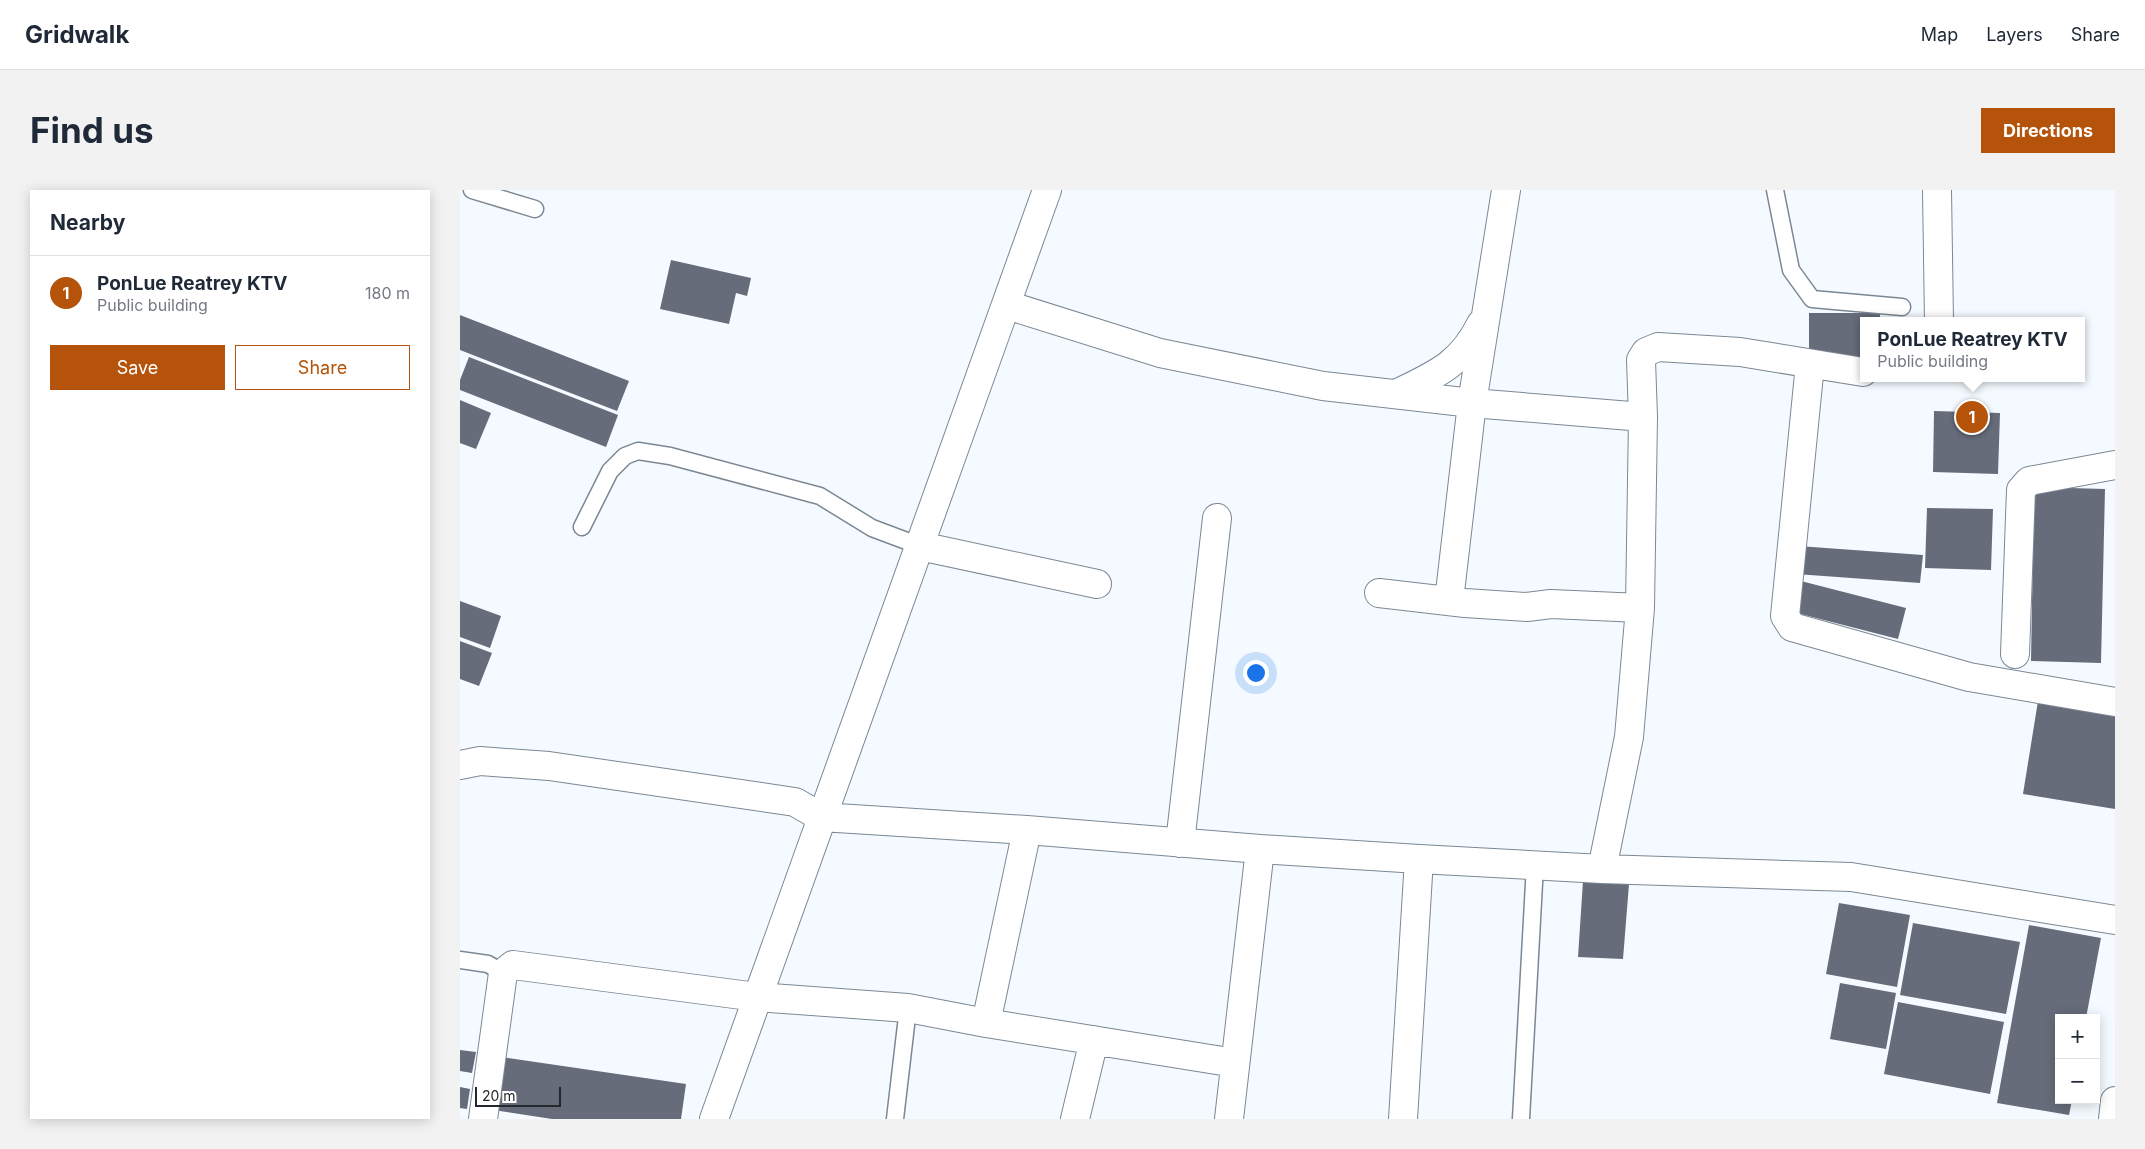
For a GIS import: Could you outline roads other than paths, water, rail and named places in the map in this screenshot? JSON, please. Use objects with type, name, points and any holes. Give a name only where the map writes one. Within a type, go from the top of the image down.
[{"type":"street","points":[[714,1119],[1047,190]]},
{"type":"street","points":[[1449,601],[1472,403],[1506,190]]},
{"type":"street","points":[[1937,190],[1940,317]]},
{"type":"street","points":[[1007,305],[1160,352],[1323,386],[1472,403],[1643,417]]},
{"type":"street","points":[[1396,394],[1452,365],[1472,343],[1486,315]]},
{"type":"street","points":[[1602,869],[1629,737],[1640,608],[1643,417],[1641,360],[1646,352],[1658,347],[1740,352],[1860,372]]},
{"type":"street","points":[[1810,364],[1785,616],[1792,627],[1968,677],[2115,702]]},
{"type":"street","points":[[2015,654],[2021,490],[2023,485],[2029,481],[2115,465]]},
{"type":"street","points":[[1180,843],[1217,518]]},
{"type":"street","points":[[920,546],[1097,584]]},
{"type":"street","points":[[1379,593],[1527,608],[1551,604],[1640,608]]},
{"type":"street","points":[[460,765],[480,761],[569,769],[795,802],[821,818],[1027,830],[1260,849],[1419,859],[1602,869],[1851,877],[2115,920]]},
{"type":"street","points":[[986,1023],[1027,830]]},
{"type":"street","points":[[1229,1119],[1260,849]]},
{"type":"street","points":[[1403,1119],[1419,859]]},
{"type":"street","points":[[483,1119],[503,972],[513,966],[757,997],[908,1008],[986,1023],[1235,1063]]},
{"type":"street","points":[[1074,1119],[1094,1040]]},
{"type":"street","points":[[2113,1119],[2115,1101]]},
{"type":"lane","points":[[472,190],[535,209]]},
{"type":"lane","points":[[1775,190],[1791,270],[1812,299],[1902,307]]},
{"type":"lane","points":[[582,527],[610,471],[626,456],[638,451],[670,456],[820,496],[872,528],[920,546]]},
{"type":"lane","points":[[1520,1119],[1535,865]]},
{"type":"lane","points":[[460,960],[488,964],[503,972]]},
{"type":"lane","points":[[895,1119],[908,1008]]},
{"type":"place","name":"PonLue Reatrey KTV","points":[[1972,417]]}]
